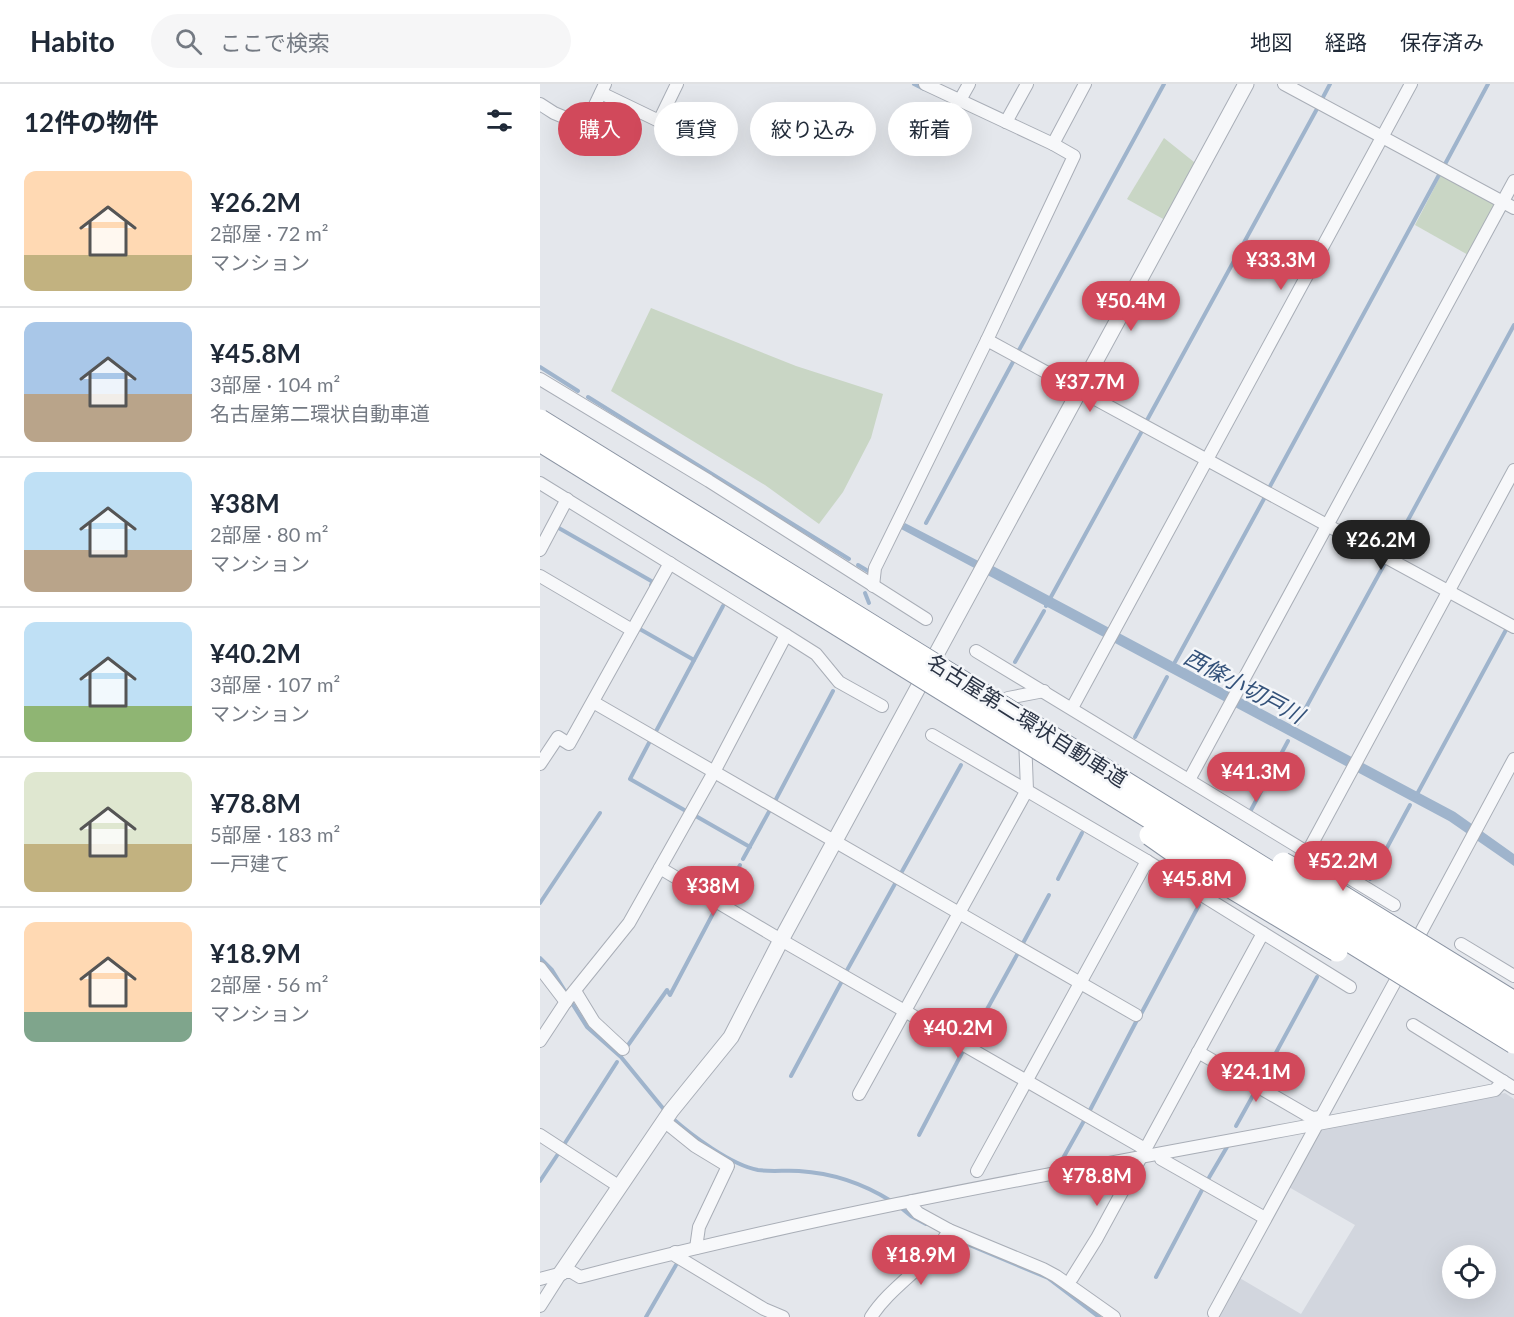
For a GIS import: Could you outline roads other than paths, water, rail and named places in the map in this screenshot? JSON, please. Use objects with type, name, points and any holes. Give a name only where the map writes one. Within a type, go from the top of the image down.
[{"type":"highway","name":"名古屋第二環状自動車道","points":[[540,420],[1514,1023]]},
{"type":"highway","name":"名古屋第二環状自動車道","points":[[540,441],[1514,1044]]},
{"type":"highway","points":[[939,688],[1187,861],[1514,1060]]},
{"type":"highway","points":[[1098,765],[1329,888],[1506,1003]]},
{"type":"street","points":[[540,104],[585,126],[603,88],[659,121],[677,84]]},
{"type":"street","points":[[873,586],[875,568],[1074,156],[926,84]]},
{"type":"street","points":[[960,100],[969,84]]},
{"type":"street","points":[[1006,122],[1027,84]]},
{"type":"street","points":[[1053,144],[1085,84]]},
{"type":"street","points":[[541,1302],[667,1116],[731,1037],[1246,84]]},
{"type":"street","points":[[1284,84],[1508,205]]},
{"type":"street","points":[[1072,708],[1411,84]]},
{"type":"street","points":[[1189,780],[1327,525],[1508,205],[1514,181]]},
{"type":"street","points":[[987,340],[1514,627]]},
{"type":"street","points":[[540,379],[709,481],[926,619]]},
{"type":"street","points":[[1307,853],[1514,470]]},
{"type":"street","points":[[540,483],[816,654],[840,682],[882,706]]},
{"type":"street","points":[[540,550],[567,499]]},
{"type":"street","points":[[540,764],[558,737],[569,744],[670,563]]},
{"type":"street","points":[[540,576],[632,630]]},
{"type":"street","points":[[540,1041],[570,996],[629,923],[714,772],[786,635]]},
{"type":"street","points":[[976,651],[1394,905]]},
{"type":"street","points":[[1008,698],[1044,691]]},
{"type":"street","points":[[593,702],[1136,1015]]},
{"type":"street","points":[[859,1094],[1027,790],[1024,708]]},
{"type":"street","points":[[932,735],[1147,861],[1350,987]]},
{"type":"street","points":[[1214,1312],[1514,759]]},
{"type":"street","points":[[977,1171],[1147,861]]},
{"type":"street","points":[[1297,878],[1325,864]]},
{"type":"street","points":[[660,868],[1027,1081],[1143,1154]]},
{"type":"street","points":[[1072,1278],[1097,1238],[1263,933]]},
{"type":"street","points":[[1461,944],[1514,976]]},
{"type":"street","points":[[540,968],[623,1049]]},
{"type":"street","points":[[1506,1003],[1514,997]]},
{"type":"street","points":[[1413,1025],[1508,1084]]},
{"type":"street","points":[[1198,1052],[1319,1121]]},
{"type":"street","points":[[540,1279],[570,1271],[580,1277],[675,1252],[888,1205],[1143,1154],[1160,1155],[1319,1121],[1495,1090],[1508,1084]]},
{"type":"street","points":[[667,1116],[695,1146],[728,1166],[699,1227],[696,1248]]},
{"type":"street","points":[[540,1135],[620,1187]]},
{"type":"street","points":[[1160,1155],[1161,1159],[1265,1218]]},
{"type":"street","points":[[907,1202],[918,1213],[947,1233],[1043,1269],[1114,1317]]},
{"type":"street","points":[[872,1317],[881,1302],[897,1289],[947,1233]]},
{"type":"street","points":[[675,1252],[676,1256],[744,1298],[783,1317]]},
{"type":"water","points":[[905,523],[992,568],[993,566],[1455,812],[1514,854],[1514,866],[1449,821],[901,529]]},
{"type":"waterway","points":[[914,84],[924,89]]},
{"type":"waterway","points":[[1018,352],[1164,84]]},
{"type":"waterway","points":[[1321,101],[1330,84]]},
{"type":"waterway","points":[[1444,166],[1488,84]]},
{"type":"waterway","points":[[1146,422],[1318,107]]},
{"type":"waterway","points":[[1268,490],[1440,173]]},
{"type":"waterway","points":[[1389,555],[1514,325]]},
{"type":"waterway","points":[[926,523],[1014,360]]},
{"type":"waterway","points":[[540,367],[578,391]]},
{"type":"waterway","points":[[588,397],[849,559]]},
{"type":"waterway","points":[[1046,606],[1143,429]]},
{"type":"waterway","name":"西條小切戸川","points":[[1175,662],[1265,497]]},
{"type":"waterway","points":[[557,527],[653,582],[651,585]]},
{"type":"waterway","name":"西條小切戸川","points":[[1297,724],[1385,563]]},
{"type":"waterway","points":[[858,565],[868,571]]},
{"type":"waterway","points":[[865,593],[869,603]]},
{"type":"waterway","points":[[654,735],[723,606]]},
{"type":"waterway","points":[[1015,662],[1044,611]]},
{"type":"waterway","points":[[638,628],[694,660]]},
{"type":"waterway","points":[[1416,796],[1507,628]]},
{"type":"waterway","points":[[1135,737],[1167,677]]},
{"type":"waterway","points":[[774,803],[833,691]]},
{"type":"waterway","points":[[651,739],[630,779],[686,811]]},
{"type":"waterway","points":[[1251,810],[1288,741]]},
{"type":"waterway","points":[[900,875],[961,765]]},
{"type":"waterway","points":[[1370,879],[1410,805]]},
{"type":"waterway","points":[[743,859],[771,808]]},
{"type":"waterway","points":[[540,903],[600,813]]},
{"type":"waterway","points":[[694,815],[750,847]]},
{"type":"waterway","points":[[1058,879],[1082,833]]},
{"type":"waterway","points":[[721,899],[740,865]]},
{"type":"waterway","points":[[846,972],[896,882]]},
{"type":"waterway","points":[[1022,945],[1049,895]]},
{"type":"waterway","points":[[1141,1014],[1199,905]]},
{"type":"waterway","points":[[626,1048],[667,990],[670,995],[717,906],[719,907]]},
{"type":"waterway","points":[[969,1042],[1018,953]]},
{"type":"waterway","points":[[540,958],[552,970],[565,991]]},
{"type":"waterway","points":[[1259,1084],[1317,977]]},
{"type":"waterway","points":[[791,1076],[843,979]]},
{"type":"waterway","points":[[570,1000],[587,1027],[621,1057],[666,1112]]},
{"type":"waterway","points":[[1089,1112],[1137,1020]]},
{"type":"waterway","points":[[919,1135],[964,1049]]},
{"type":"waterway","points":[[565,1143],[617,1062]]},
{"type":"waterway","points":[[1236,1126],[1256,1090]]},
{"type":"waterway","points":[[671,1117],[712,1148],[747,1167],[763,1171],[811,1172],[835,1177],[870,1189],[891,1201]]},
{"type":"waterway","points":[[1062,1160],[1085,1119]]},
{"type":"waterway","points":[[1207,1181],[1227,1147]]},
{"type":"waterway","points":[[540,1181],[558,1154]]},
{"type":"waterway","points":[[1156,1277],[1203,1188]]},
{"type":"waterway","points":[[900,1207],[926,1224]]},
{"type":"waterway","points":[[948,1236],[1048,1278],[1099,1317]]},
{"type":"waterway","points":[[646,1317],[676,1265]]}]
